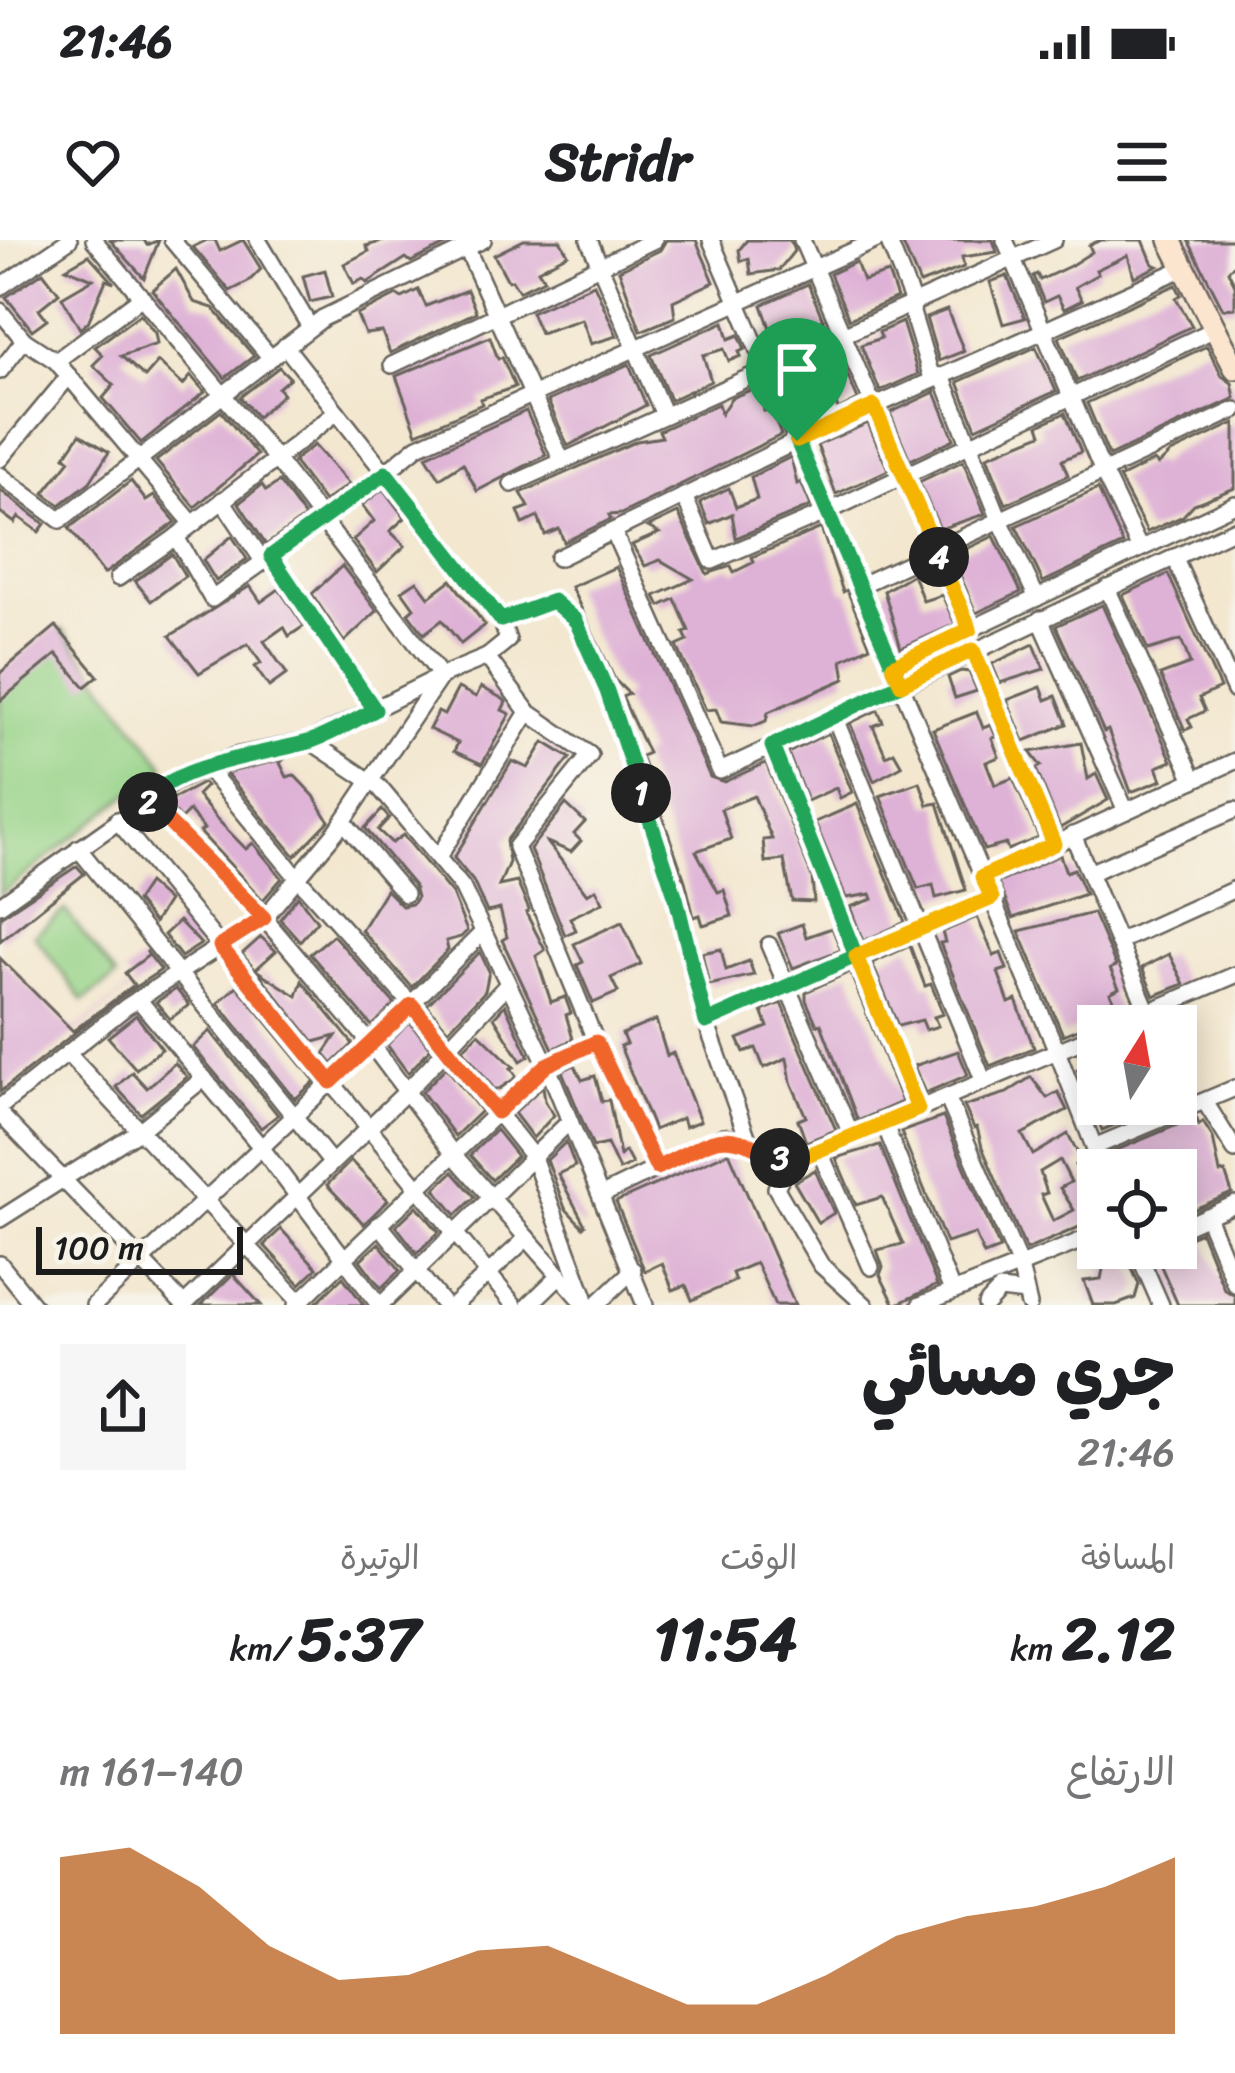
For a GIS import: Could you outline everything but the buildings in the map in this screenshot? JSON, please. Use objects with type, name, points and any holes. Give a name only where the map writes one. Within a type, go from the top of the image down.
[{"type":"street","points":[[0,287],[70,240]]},
{"type":"street","points":[[94,240],[276,459],[441,676]]},
{"type":"street","points":[[172,240],[270,358]]},
{"type":"street","points":[[258,240],[310,327]]},
{"type":"street","points":[[0,475],[60,520],[310,327],[464,244],[483,240]]},
{"type":"street","points":[[589,240],[664,415]]},
{"type":"street","points":[[392,365],[654,240]]},
{"type":"street","points":[[711,240],[1094,1147],[1235,1088]]},
{"type":"street","points":[[802,240],[970,629]]},
{"type":"street","points":[[176,537],[212,598],[418,446],[877,240]]},
{"type":"street","points":[[888,240],[913,303],[931,375],[942,376],[1037,598]]},
{"type":"street","points":[[1005,240],[1140,549]]},
{"type":"street","points":[[512,484],[1054,240]]},
{"type":"street","points":[[1170,240],[1235,368]]},
{"type":"street","points":[[464,244],[562,461]]},
{"type":"street","points":[[558,558],[797,441],[1184,268]]},
{"type":"street","points":[[56,361],[142,297]]},
{"type":"street","points":[[0,311],[24,340],[56,361],[193,524]]},
{"type":"street","points":[[684,496],[712,561],[827,512],[1215,329]]},
{"type":"street","points":[[0,370],[24,340]]},
{"type":"street","points":[[0,905],[174,782],[235,756],[310,741],[487,657],[508,640],[501,620],[285,346]]},
{"type":"street","points":[[0,459],[69,376]]},
{"type":"street","points":[[859,586],[1235,410]]},
{"type":"street","points":[[118,578],[338,412]]},
{"type":"street","points":[[223,500],[375,710]]},
{"type":"street","points":[[893,666],[1235,504]]},
{"type":"street","points":[[613,531],[720,772],[1235,529]]},
{"type":"street","points":[[1174,557],[1235,691]]},
{"type":"street","points":[[1107,588],[1194,780]]},
{"type":"street","points":[[501,620],[553,601],[576,621],[607,691],[676,898],[706,1022],[749,1142]]},
{"type":"street","points":[[1040,620],[1126,811]]},
{"type":"street","points":[[973,650],[1054,844]]},
{"type":"street","points":[[487,657],[528,712],[590,755],[516,847],[596,1042],[657,1168]]},
{"type":"street","points":[[441,676],[343,821],[264,918],[138,999],[0,1111],[184,1305],[406,1092],[508,984]]},
{"type":"street","points":[[438,858],[528,712]]},
{"type":"street","points":[[834,716],[984,1082]]},
{"type":"street","points":[[310,741],[379,787],[462,886],[547,1065],[645,1305]]},
{"type":"street","points":[[772,746],[918,1109]]},
{"type":"street","points":[[982,877],[1235,760]]},
{"type":"street","points":[[207,768],[412,1005],[533,1157],[590,1305]]},
{"type":"street","points":[[146,800],[264,918],[371,1044],[453,1154],[590,1305]]},
{"type":"street","points":[[1089,873],[1235,810]]},
{"type":"street","points":[[118,820],[514,1305]]},
{"type":"street","points":[[343,821],[405,894]]},
{"type":"street","points":[[1073,835],[1145,1005]]},
{"type":"street","points":[[78,848],[331,1162]]},
{"type":"street","points":[[1118,942],[1235,889]]},
{"type":"street","points":[[706,1022],[992,898]]},
{"type":"street","points":[[94,1305],[483,932]]},
{"type":"street","points":[[769,945],[852,1136]]},
{"type":"street","points":[[1164,1005],[1235,975]]},
{"type":"street","points":[[138,999],[261,1147],[380,1305],[571,1121]]},
{"type":"street","points":[[68,1054],[299,1304],[547,1065],[596,1042]]},
{"type":"street","points":[[865,1305],[821,1265],[776,1188],[788,1163],[1077,1043]]},
{"type":"street","points":[[0,1219],[140,1131],[204,1078]]},
{"type":"street","points":[[947,1097],[1020,1266],[1028,1299]]},
{"type":"street","points":[[1205,1102],[1235,1150]]},
{"type":"street","points":[[884,1123],[952,1291]]},
{"type":"street","points":[[602,1195],[724,1136],[749,1142],[788,1163]]},
{"type":"street","points":[[819,1150],[871,1268]]},
{"type":"street","points":[[1197,1221],[1235,1204]]},
{"type":"street","points":[[1207,1216],[1235,1284]]},
{"type":"street","points":[[380,1224],[444,1305]]},
{"type":"street","points":[[454,1305],[527,1238]]},
{"type":"street","points":[[920,1305],[1077,1243]]},
{"type":"street","points":[[0,1264],[33,1305]]},
{"type":"street","points":[[1145,1269],[1161,1305]]},
{"type":"street","points":[[590,1305],[633,1270]]},
{"type":"street","points":[[530,1305],[560,1275]]},
{"type":"street","points":[[986,1305],[1000,1290],[1028,1299]]},
{"type":"green space","points":[[62,629],[165,766],[0,895],[0,675]]},
{"type":"green space","points":[[65,910],[116,977],[83,1001],[34,935]]},
{"type":"route","points":[[797,441],[874,406],[970,629],[893,666],[901,684],[973,650],[1054,844],[982,877],[992,898],[856,956],[918,1109],[788,1163],[749,1142],[724,1136],[657,1168],[596,1042],[547,1065],[497,1112],[412,1005],[331,1082],[220,946],[264,918],[146,800],[174,782],[235,756],[310,741],[375,710],[271,556],[386,473],[501,620],[553,601],[576,621],[607,691],[676,898],[706,1022],[856,956],[772,746],[901,684],[797,441]]}]
